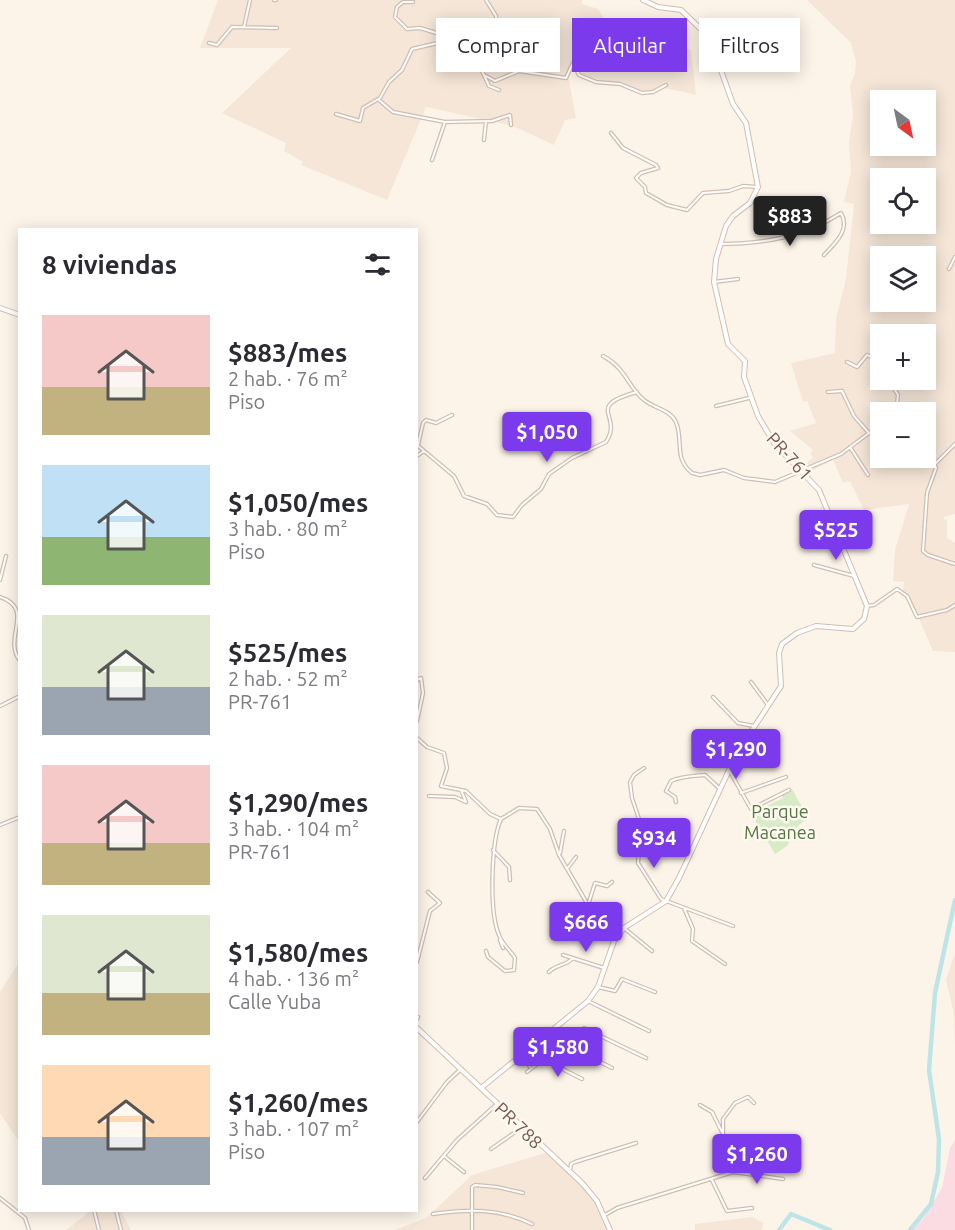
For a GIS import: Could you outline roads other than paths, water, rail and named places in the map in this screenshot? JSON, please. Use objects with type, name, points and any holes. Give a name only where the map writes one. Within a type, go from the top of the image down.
[{"type":"street","points":[[244,27],[250,0]]},
{"type":"street","points":[[486,0],[496,18]]},
{"type":"street","points":[[611,133],[623,148],[656,165],[658,168],[641,173],[636,178],[645,187],[646,193],[667,205],[687,210],[703,193],[729,191],[742,186],[758,187],[746,123],[733,104],[709,37],[681,10],[658,7],[643,0]]},
{"type":"street","points":[[413,2],[403,2],[397,7],[395,17],[402,26],[436,32]]},
{"type":"street","points":[[209,43],[218,45],[232,27],[277,28]]},
{"type":"street","points":[[336,114],[360,122],[363,108],[379,100],[388,82],[402,70],[412,49],[436,43]]},
{"type":"street","points":[[486,76],[495,81],[519,71],[566,78],[573,63],[579,75],[596,82],[620,84],[642,93],[653,92],[666,85]]},
{"type":"street","points":[[484,72],[489,86],[499,90]]},
{"type":"street","points":[[379,100],[393,112],[445,122],[486,122],[510,115],[511,125]]},
{"type":"street","points":[[432,159],[445,122]]},
{"type":"street","points":[[484,140],[486,122]]},
{"type":"street","name":"PR-761","points":[[758,187],[750,203],[726,226],[720,244],[714,282],[728,344],[745,361],[744,377],[749,398],[774,443],[819,490],[867,606]]},
{"type":"street","points":[[720,244],[751,244],[778,240],[805,232],[841,213],[843,217],[842,236],[824,255]]},
{"type":"street","points":[[949,269],[955,256]]},
{"type":"street","points":[[714,282],[738,279]]},
{"type":"street","points":[[0,308],[18,314]]},
{"type":"street","points":[[847,362],[857,367],[867,355],[870,358]]},
{"type":"street","points":[[603,356],[622,369],[636,392],[650,404],[673,417],[678,426],[680,457],[692,473],[700,475],[724,470],[744,478],[775,482],[804,472],[850,447],[869,433],[854,416],[842,391],[828,392]]},
{"type":"street","points":[[452,415],[436,423],[426,420],[423,423],[418,445],[454,476],[464,496],[488,504],[497,515],[513,517],[522,505],[541,489],[549,474],[572,458],[606,442],[611,428],[606,411],[609,403],[616,398],[636,392]]},
{"type":"street","points":[[716,406],[749,398]]},
{"type":"street","points":[[936,463],[955,444]]},
{"type":"street","points":[[850,447],[868,475]]},
{"type":"street","points":[[418,455],[425,450]]},
{"type":"street","points":[[934,468],[927,493],[922,545],[928,555],[955,564]]},
{"type":"street","points":[[0,580],[6,556]]},
{"type":"street","points":[[814,565],[854,576]]},
{"type":"street","points":[[481,1088],[588,1001],[598,987],[614,941],[624,928],[666,901],[738,752],[781,686],[778,653],[782,644],[797,633],[816,626],[853,629],[864,619],[867,606],[874,605],[897,589],[907,596],[917,617],[955,605]]},
{"type":"street","points":[[0,597],[11,601],[17,609],[14,644],[18,655]]},
{"type":"street","points":[[951,607],[955,610]]},
{"type":"street","points":[[418,680],[421,678],[423,693],[418,716]]},
{"type":"street","points":[[751,682],[768,705]]},
{"type":"street","points":[[0,706],[18,697]]},
{"type":"street","points":[[713,697],[738,723],[753,726]]},
{"type":"street","points":[[418,739],[427,747],[444,753],[447,768],[441,786],[466,791],[490,814],[501,819]]},
{"type":"street","points":[[738,752],[753,757],[770,757]]},
{"type":"street","points":[[644,768],[634,775],[630,782],[632,798],[641,825],[637,859],[657,894],[666,901],[733,926]]},
{"type":"street","points":[[729,770],[751,809],[789,790]]},
{"type":"street","points":[[676,802],[675,798],[666,792],[671,781],[676,779],[692,779],[705,775],[720,789]]},
{"type":"street","points":[[741,793],[786,777]]},
{"type":"street","points":[[429,796],[455,797],[466,802],[461,790]]},
{"type":"street","points":[[503,948],[494,907],[493,850],[501,819],[519,808],[537,809],[550,829],[559,855],[588,905],[594,911],[624,928],[652,951]]},
{"type":"street","points":[[0,825],[18,818]]},
{"type":"street","points":[[559,855],[564,831]]},
{"type":"street","points":[[493,850],[509,867],[510,880]]},
{"type":"street","points":[[567,869],[576,857]]},
{"type":"street","points":[[588,905],[595,883],[607,886],[612,882]]},
{"type":"street","points":[[418,958],[430,911],[440,903],[428,892]]},
{"type":"street","points":[[684,908],[693,929],[692,941],[724,964]]},
{"type":"street","points":[[588,917],[594,911]]},
{"type":"street","points":[[486,951],[488,957],[505,971],[514,970],[515,958],[499,937]]},
{"type":"street","points":[[563,955],[604,968]]},
{"type":"street","points":[[549,972],[552,968],[566,966],[572,959]]},
{"type":"street","points":[[598,987],[615,991],[622,979],[655,992]]},
{"type":"street","points":[[588,1001],[649,1032]]},
{"type":"street","points":[[527,1071],[584,1028],[646,1058]]},
{"type":"street","name":"PR-788","points":[[418,1030],[570,1172],[597,1201],[610,1230]]},
{"type":"street","points":[[563,1043],[612,1068]]},
{"type":"street","points":[[521,1055],[531,1068]]},
{"type":"street","points":[[543,1059],[582,1079]]},
{"type":"street","points":[[418,1121],[447,1082],[461,1069]]},
{"type":"street","points":[[723,1134],[723,1119],[735,1104],[748,1097],[754,1104]]},
{"type":"street","points":[[425,1178],[498,1103]]},
{"type":"street","points":[[700,1105],[712,1112],[736,1162],[734,1172]]},
{"type":"street","points":[[491,1149],[521,1128]]},
{"type":"street","points":[[570,1172],[571,1164],[575,1162],[636,1143]]},
{"type":"street","points":[[444,1156],[464,1172]]},
{"type":"street","points":[[604,1215],[617,1208],[734,1172],[783,1179]]},
{"type":"street","points":[[712,1180],[727,1211],[752,1208]]},
{"type":"street","points":[[472,1230],[472,1187],[475,1185],[497,1187],[523,1193]]},
{"type":"street","points":[[0,1198],[25,1218],[29,1230]]},
{"type":"street","points":[[433,1215],[472,1210],[499,1212],[532,1224]]},
{"type":"street","points":[[94,1212],[99,1230]]},
{"type":"street","points":[[116,1212],[121,1230]]},
{"type":"waterway","points":[[910,1230],[931,1204],[938,1172],[939,1139],[929,1070],[935,993],[955,900]]},
{"type":"waterway","points":[[779,1230],[791,1214],[830,1230]]},
{"type":"park label","name":"Parque Macanea","points":[[780,821]]}]
